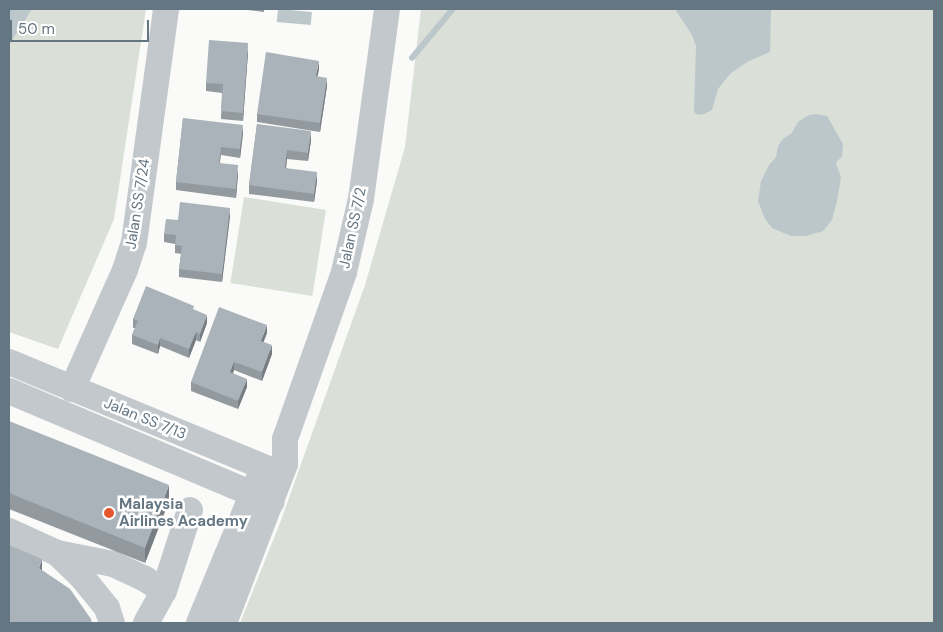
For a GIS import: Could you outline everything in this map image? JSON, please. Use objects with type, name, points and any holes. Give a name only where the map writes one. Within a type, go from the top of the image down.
[{"type":"street","name":"Jalan SS 7/24","points":[[72,389],[125,270],[134,243],[166,9]]},
{"type":"street","name":"Jalan SS 7/2","points":[[224,623],[262,499],[273,471],[268,455],[285,439],[344,272],[361,199],[387,9]]},
{"type":"street","name":"Jalan SS 7/13","points":[[9,362],[273,471]]},
{"type":"street","name":"Jalan SS 7/13","points":[[9,391],[262,499]]},
{"type":"street","name":"Jalan SS 7/2","points":[[200,623],[262,499]]},
{"type":"street","points":[[146,623],[164,591],[190,510]]},
{"type":"street","points":[[9,531],[57,553],[112,564],[145,579],[164,591]]},
{"type":"street","points":[[57,553],[82,577],[107,608],[112,623]]},
{"type":"shaded area","points":[[9,9],[146,9],[114,219],[58,349],[9,332]]},
{"type":"shaded area","points":[[9,9],[32,9],[9,45]]},
{"type":"shaded area","points":[[278,9],[312,12],[311,25],[277,22]]},
{"type":"shaded area","points":[[421,9],[934,9],[934,623],[240,623],[280,523],[365,285],[405,147]]},
{"type":"shaded area","points":[[675,9],[771,9],[770,52],[747,62],[730,74],[718,89],[712,110],[704,114],[698,115],[694,112],[696,46],[692,35]]},
{"type":"shaded area","points":[[809,115],[827,116],[843,144],[842,156],[836,163],[841,178],[837,201],[832,220],[823,231],[806,236],[791,236],[772,228],[765,219],[758,201],[761,181],[769,165],[776,157],[778,146],[784,138],[791,134],[798,122]]},
{"type":"shaded area","points":[[244,197],[326,210],[312,296],[230,283]]},
{"type":"building","points":[[209,40],[248,43],[243,113],[221,111],[223,84],[206,83]]},
{"type":"building","points":[[266,52],[319,61],[316,76],[327,78],[320,123],[257,114]]},
{"type":"building","points":[[183,118],[243,125],[240,149],[221,147],[219,163],[238,165],[236,189],[176,182]]},
{"type":"building","points":[[257,124],[311,131],[308,153],[287,150],[285,168],[317,172],[314,194],[249,185]]},
{"type":"building","points":[[180,202],[230,208],[222,274],[179,269],[182,246],[175,245],[176,235],[164,234],[166,219],[178,220]]},
{"type":"building","points":[[146,286],[194,306],[193,309],[207,315],[200,334],[196,332],[189,349],[160,338],[158,345],[132,335],[138,321],[133,319]]},
{"type":"building","points":[[219,307],[267,325],[261,341],[272,345],[262,372],[234,362],[230,372],[247,379],[238,401],[191,382]]},
{"type":"building","points":[[9,421],[169,485],[145,548],[9,493]]},
{"type":"building","points":[[9,545],[42,559],[39,568],[70,589],[92,623],[9,623]]},
{"type":"waterway","points":[[412,58],[453,9]]},
{"type":"place","name":"Malaysia Airlines Academy","points":[[109,513]]}]
